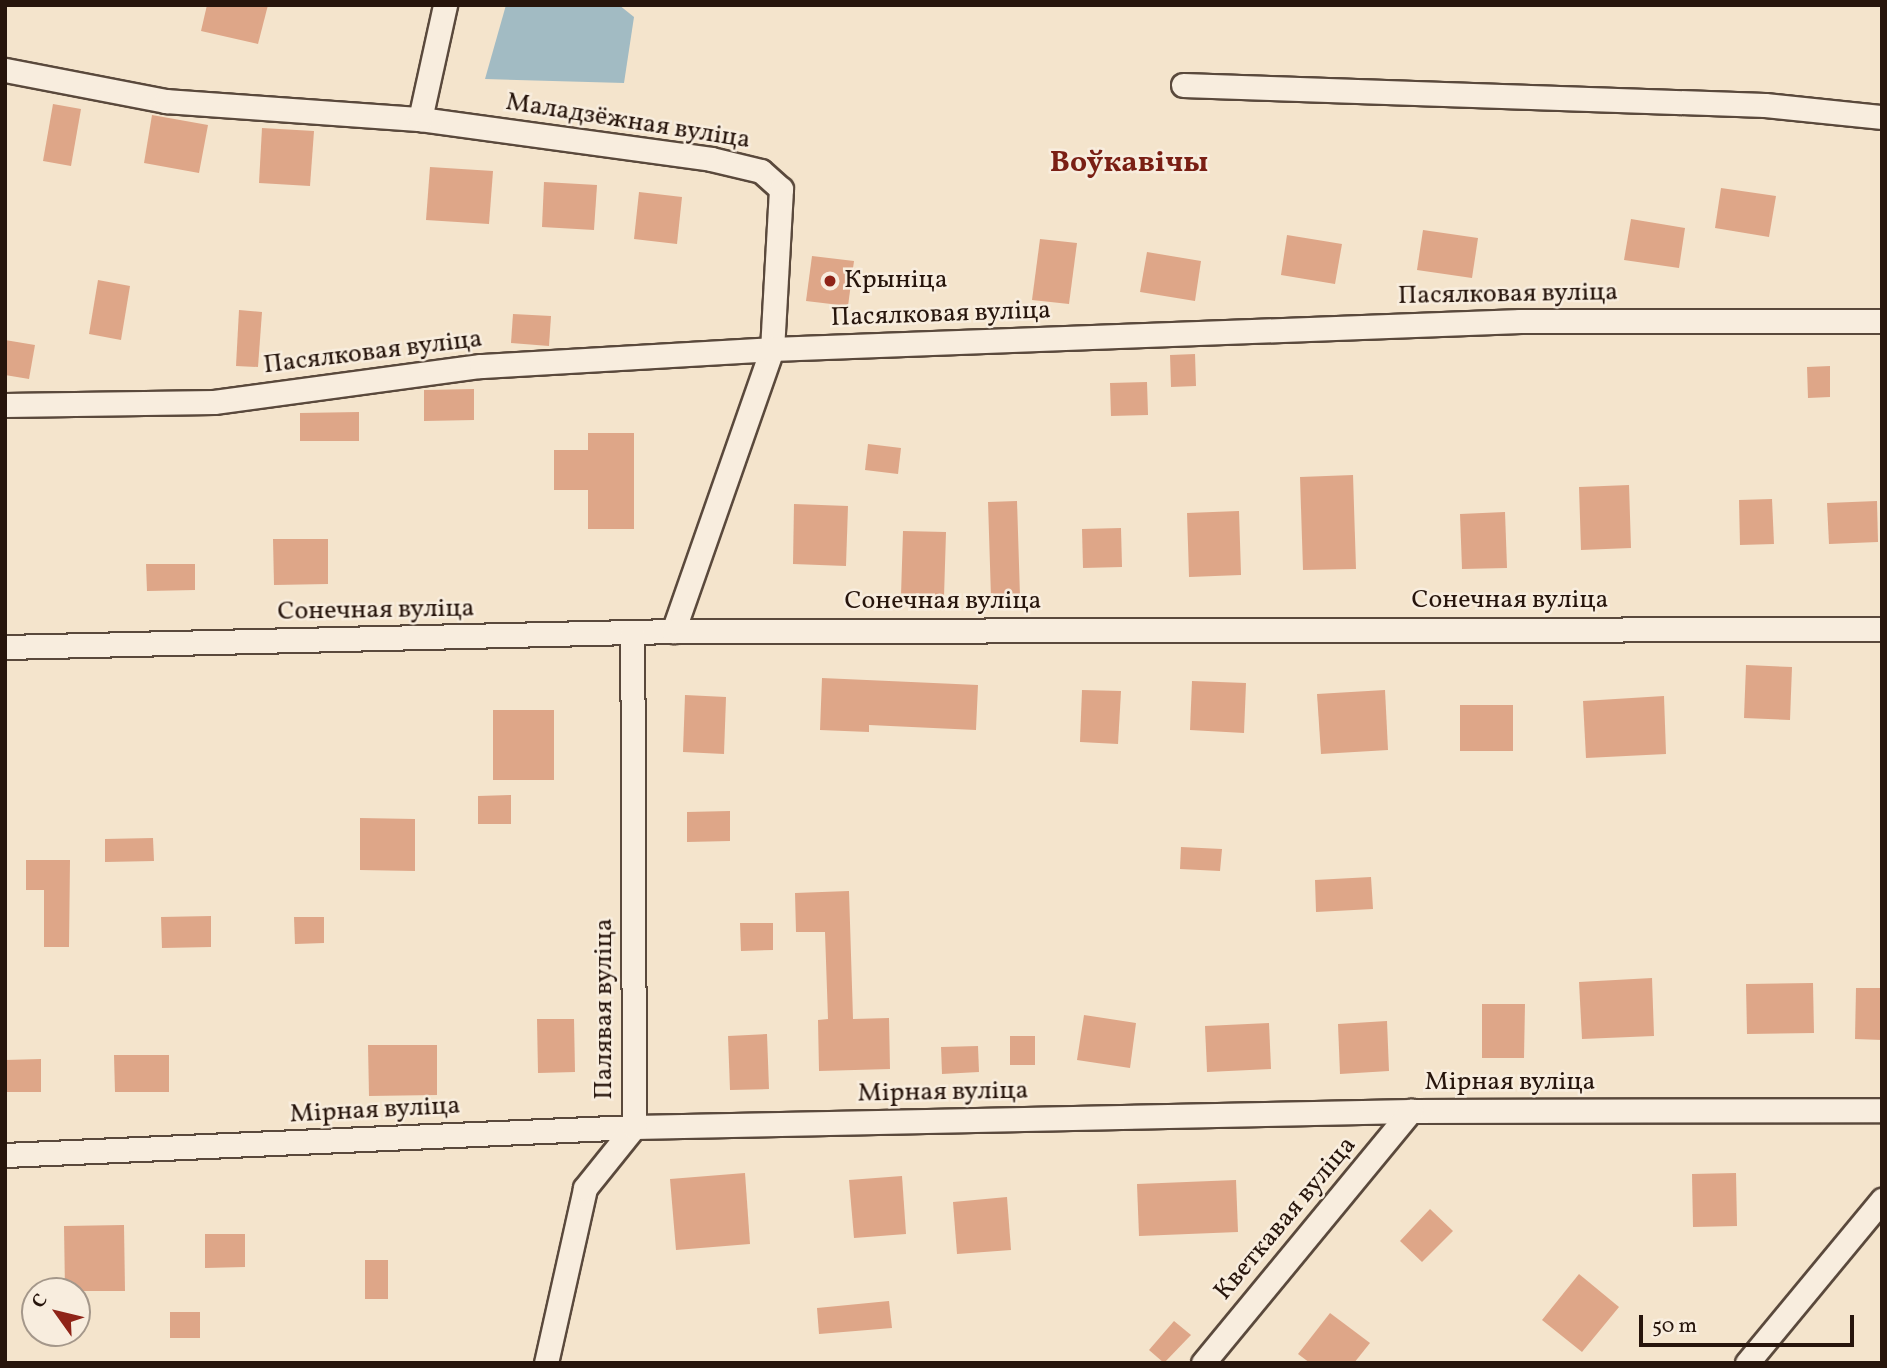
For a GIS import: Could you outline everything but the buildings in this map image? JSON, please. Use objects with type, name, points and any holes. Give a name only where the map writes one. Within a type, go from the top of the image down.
[{"type":"street","points":[[420,119],[445,5]]},
{"type":"street","name":"Маладзёжная вуліца","points":[[5,71],[166,101],[420,119],[711,159],[761,172],[781,189],[772,349],[673,631]]},
{"type":"street","points":[[1183,85],[1765,105],[1882,117]]},
{"type":"street","name":"Пасялковая вуліца","points":[[5,405],[214,402],[481,366],[772,349],[1520,321],[1882,321]]},
{"type":"street","name":"Сонечная вуліца","points":[[5,647],[673,631],[1882,629]]},
{"type":"street","name":"Палявая вуліца","points":[[546,1363],[585,1188],[634,1127],[632,633]]},
{"type":"street","name":"Мірная вуліца","points":[[5,1155],[634,1127],[1411,1111],[1882,1111]]},
{"type":"street","name":"Кветкавая вуліца","points":[[1203,1363],[1411,1111]]},
{"type":"street","points":[[1747,1363],[1882,1200]]},
{"type":"water","points":[[506,5],[619,5],[634,17],[624,83],[485,79]]},
{"type":"place","name":"Крыніца","points":[[830,281]]},
{"type":"district","name":"Воўкавічы","points":[[1129,163]]}]
